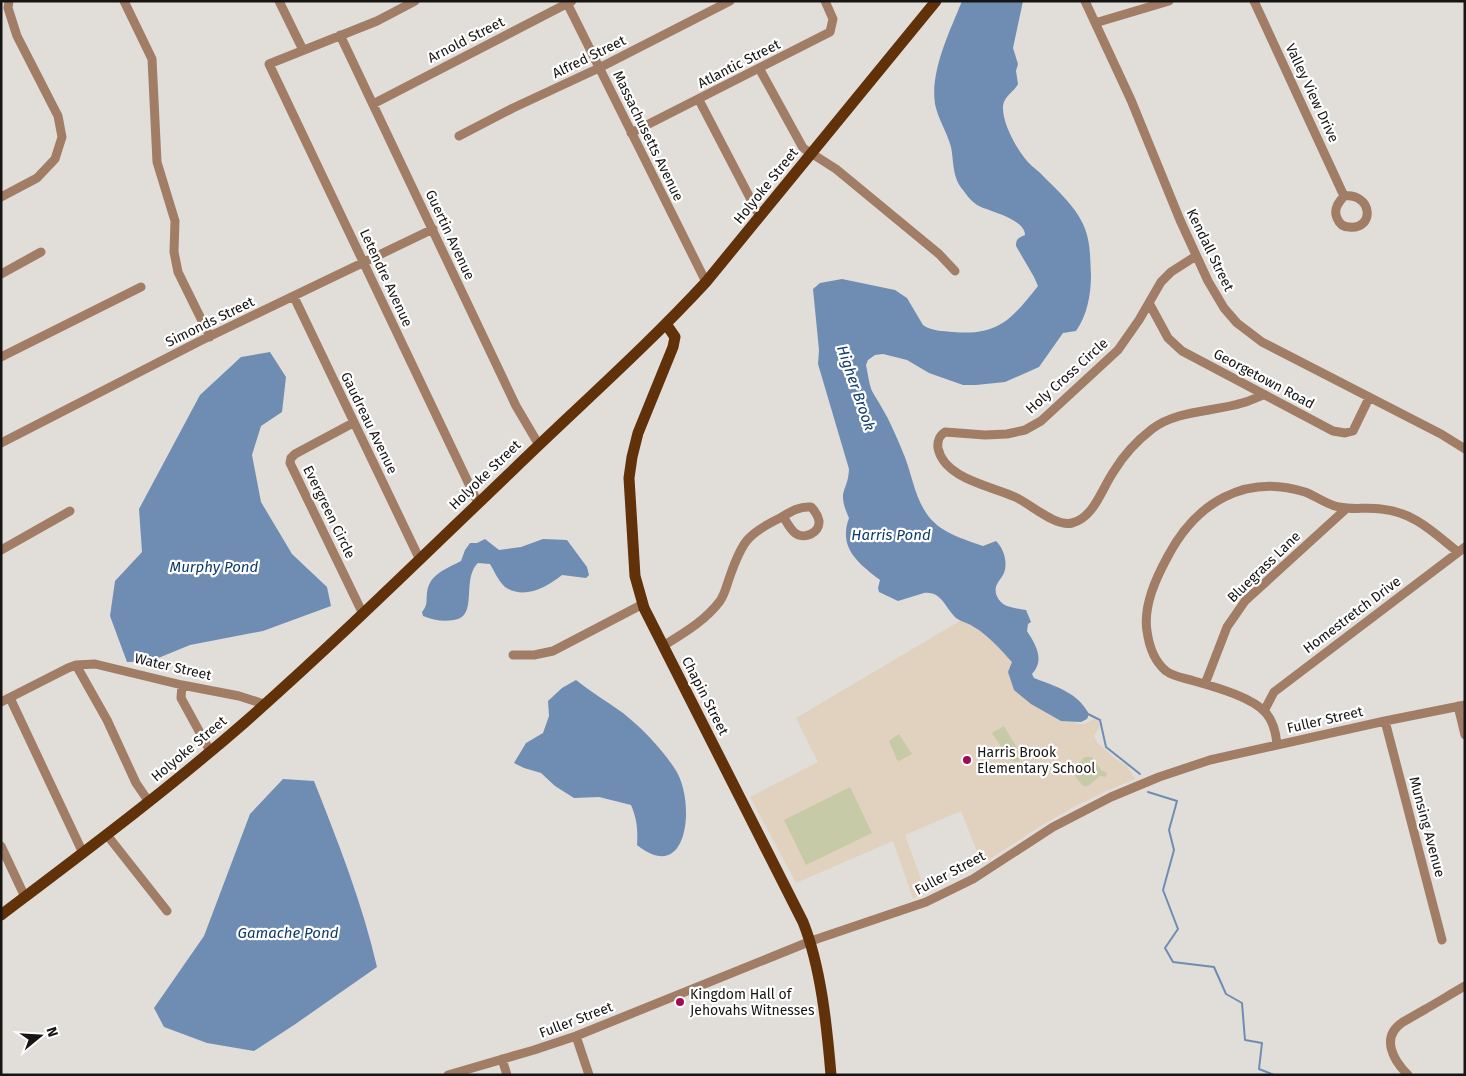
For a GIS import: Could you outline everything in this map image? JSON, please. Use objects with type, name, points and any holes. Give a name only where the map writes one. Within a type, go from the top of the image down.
[{"type":"main road","name":"Holyoke Street","points":[[1,915],[149,802],[264,704],[363,614],[666,324],[706,282],[936,1]]},
{"type":"main road","name":"Chapin Street","points":[[666,324],[675,337],[673,347],[638,433],[632,457],[630,478],[635,576],[643,604],[663,646],[803,922],[810,941],[827,1028],[831,1075]]},
{"type":"street","points":[[1,197],[37,178],[55,159],[62,137],[58,116],[17,36],[8,8],[9,1]]},
{"type":"street","points":[[124,1],[152,59],[157,162],[175,221],[174,252],[178,272],[210,337]]},
{"type":"street","points":[[279,1],[303,50],[377,20],[415,1]]},
{"type":"street","name":"Alfred Street","points":[[459,136],[513,108],[599,68],[730,1]]},
{"type":"street","name":"Atlantic Street","points":[[631,133],[830,32],[833,19],[825,1]]},
{"type":"street","name":"Kendall Street","points":[[1086,1],[1134,106],[1196,256],[1217,298],[1237,323],[1247,332],[1270,346],[1441,434],[1465,449]]},
{"type":"street","points":[[1095,23],[1169,1]]},
{"type":"street","name":"Valley View Drive","points":[[1254,1],[1344,196]]},
{"type":"street","name":"Massachusetts Avenue","points":[[568,2],[706,282]]},
{"type":"street","name":"Arnold Street","points":[[373,104],[568,2]]},
{"type":"street","name":"Guertin Avenue","points":[[340,35],[516,406],[539,445]]},
{"type":"street","name":"Letendre Avenue","points":[[303,50],[268,64],[478,503]]},
{"type":"street","points":[[759,68],[804,148],[826,161],[844,175],[939,254],[955,271]]},
{"type":"street","points":[[699,100],[760,217]]},
{"type":"street","name":"Simonds Street","points":[[1,443],[210,337],[433,230]]},
{"type":"street","points":[[1,274],[41,252]]},
{"type":"street","name":"Holy Cross Circle","points":[[1196,256],[1171,272],[1161,282],[1150,304],[1118,350],[1037,424],[1025,430],[1007,434],[943,433],[939,439],[938,447],[947,463],[959,474],[1018,498],[1057,522],[1072,523],[1082,519],[1089,512],[1118,465],[1152,428],[1193,412],[1242,403],[1264,394]]},
{"type":"street","points":[[1,357],[141,287]]},
{"type":"street","name":"Gaudreau Avenue","points":[[294,297],[420,560]]},
{"type":"street","name":"Georgetown Road","points":[[1150,304],[1168,338],[1176,346],[1333,431],[1352,432],[1369,398]]},
{"type":"street","name":"Evergreen Circle","points":[[354,423],[295,454],[291,458],[290,463],[363,614]]},
{"type":"street","points":[[1277,744],[1272,723],[1264,711],[1250,701],[1166,670],[1149,646],[1146,616],[1152,592],[1163,565],[1185,528],[1220,499],[1240,490],[1276,486],[1305,492],[1338,507],[1380,509],[1404,513],[1462,549]]},
{"type":"street","name":"Bluegrass Lane","points":[[1205,684],[1227,627],[1244,601],[1347,508]]},
{"type":"street","points":[[1,550],[70,511]]},
{"type":"street","points":[[663,646],[693,627],[711,612],[721,599],[738,551],[745,541],[761,527],[782,516]]},
{"type":"street","name":"Homestretch Drive","points":[[1264,711],[1274,692],[1462,549]]},
{"type":"street","points":[[513,655],[534,654],[553,650],[643,604]]},
{"type":"street","name":"Water Street","points":[[76,665],[95,664],[182,685],[239,696],[264,704]]},
{"type":"street","points":[[84,852],[5,700],[76,665],[107,720],[136,783],[149,802]]},
{"type":"street","points":[[182,685],[181,698],[210,751]]},
{"type":"street","points":[[1461,706],[1465,735]]},
{"type":"street","name":"Fuller Street","points":[[448,1075],[576,1036],[810,941],[940,896],[978,876],[1054,827],[1111,797],[1145,783],[1210,760],[1277,744],[1461,706]]},
{"type":"street","name":"Munsing Avenue","points":[[1385,721],[1442,940]]},
{"type":"street","points":[[107,835],[168,912]]},
{"type":"street","points":[[1,846],[25,897]]},
{"type":"street","points":[[1408,1075],[1396,1062],[1391,1050],[1391,1040],[1394,1032],[1404,1021],[1465,986]]},
{"type":"street","points":[[576,1036],[589,1075]]},
{"type":"street","points":[[502,1059],[507,1075]]},
{"type":"shaded area","name":"Harris Brook Elementary School","points":[[963,619],[1013,653],[1011,673],[1078,724],[1084,724],[1094,719],[1097,720],[1101,725],[1094,736],[1097,742],[1113,757],[1127,766],[1135,779],[1072,808],[982,864],[961,811],[905,835],[926,893],[913,899],[893,841],[796,883],[750,797],[818,762],[796,718]]},
{"type":"green space","points":[[1004,726],[1023,758],[1017,762],[1010,760],[992,733]]},
{"type":"green space","points":[[899,734],[912,754],[899,761],[889,741]]},
{"type":"green space","points":[[1085,757],[1092,757],[1102,771],[1107,774],[1105,777],[1100,776],[1088,786],[1083,786],[1074,775],[1074,767]]},
{"type":"green space","points":[[850,787],[872,833],[806,865],[784,820]]},
{"type":"water","name":"Harris Pond","points":[[962,1],[1023,1],[1013,48],[1018,64],[1016,71],[1018,84],[1007,97],[1003,106],[1003,113],[1014,142],[1023,156],[1065,199],[1083,224],[1089,243],[1090,256],[1091,283],[1088,305],[1076,331],[1063,333],[1039,367],[1005,382],[963,385],[929,373],[907,360],[883,354],[875,355],[868,360],[866,365],[872,391],[895,434],[924,510],[941,528],[954,535],[983,546],[996,541],[999,544],[1006,564],[1004,573],[997,585],[996,593],[1004,605],[1026,610],[1031,622],[1028,624],[1027,631],[1036,647],[1039,658],[1036,669],[1032,674],[1034,678],[1066,691],[1079,700],[1089,714],[1087,719],[1081,722],[1061,721],[1031,704],[1014,690],[1008,672],[1012,662],[984,634],[956,618],[939,597],[930,593],[924,593],[898,601],[879,592],[880,580],[852,554],[846,538],[849,518],[843,496],[849,469],[818,364],[819,350],[813,289],[820,283],[842,279],[895,290],[907,298],[926,327],[933,330],[968,333],[993,328],[1011,317],[1038,286],[1016,246],[1018,239],[1025,235],[1024,229],[1014,220],[977,205],[959,185],[955,175],[951,147],[936,110],[934,91],[938,65]]},
{"type":"water","name":"Murphy Pond","points":[[270,352],[286,377],[282,412],[261,426],[252,455],[261,502],[292,554],[327,587],[331,606],[263,631],[190,645],[151,661],[127,662],[110,616],[115,581],[142,552],[139,509],[200,395],[241,357]]},
{"type":"water","points":[[485,539],[499,550],[521,547],[543,539],[567,540],[587,567],[589,575],[586,578],[562,575],[549,584],[535,590],[520,592],[512,591],[505,587],[490,564],[478,563],[473,570],[468,605],[462,617],[442,621],[423,616],[422,612],[426,605],[428,586],[431,581],[439,573],[461,561],[470,543],[477,543]]},
{"type":"water","points":[[576,680],[637,725],[658,746],[675,769],[682,783],[686,818],[683,834],[677,848],[668,855],[654,855],[637,845],[637,825],[631,805],[599,797],[574,798],[555,786],[541,773],[514,763],[526,743],[543,733],[549,716],[548,701],[562,688]]},
{"type":"water","name":"Gamache Pond","points":[[283,779],[314,781],[357,896],[377,967],[254,1051],[207,1043],[164,1027],[154,1008],[204,936],[250,814]]},
{"type":"waterway","name":"Higher Brook","points":[[1088,714],[1100,720],[1106,747],[1140,774]]},
{"type":"waterway","name":"Higher Brook","points":[[1148,792],[1177,801],[1169,830],[1174,850],[1163,890],[1178,929],[1165,948],[1173,962],[1214,967],[1226,994],[1242,1003],[1245,1040],[1262,1043],[1259,1069],[1274,1075]]},
{"type":"place","name":"Harris Brook Elementary School","points":[[967,760]]},
{"type":"place","name":"Kingdom Hall of Jehovahs Witnesses","points":[[680,1002]]}]
